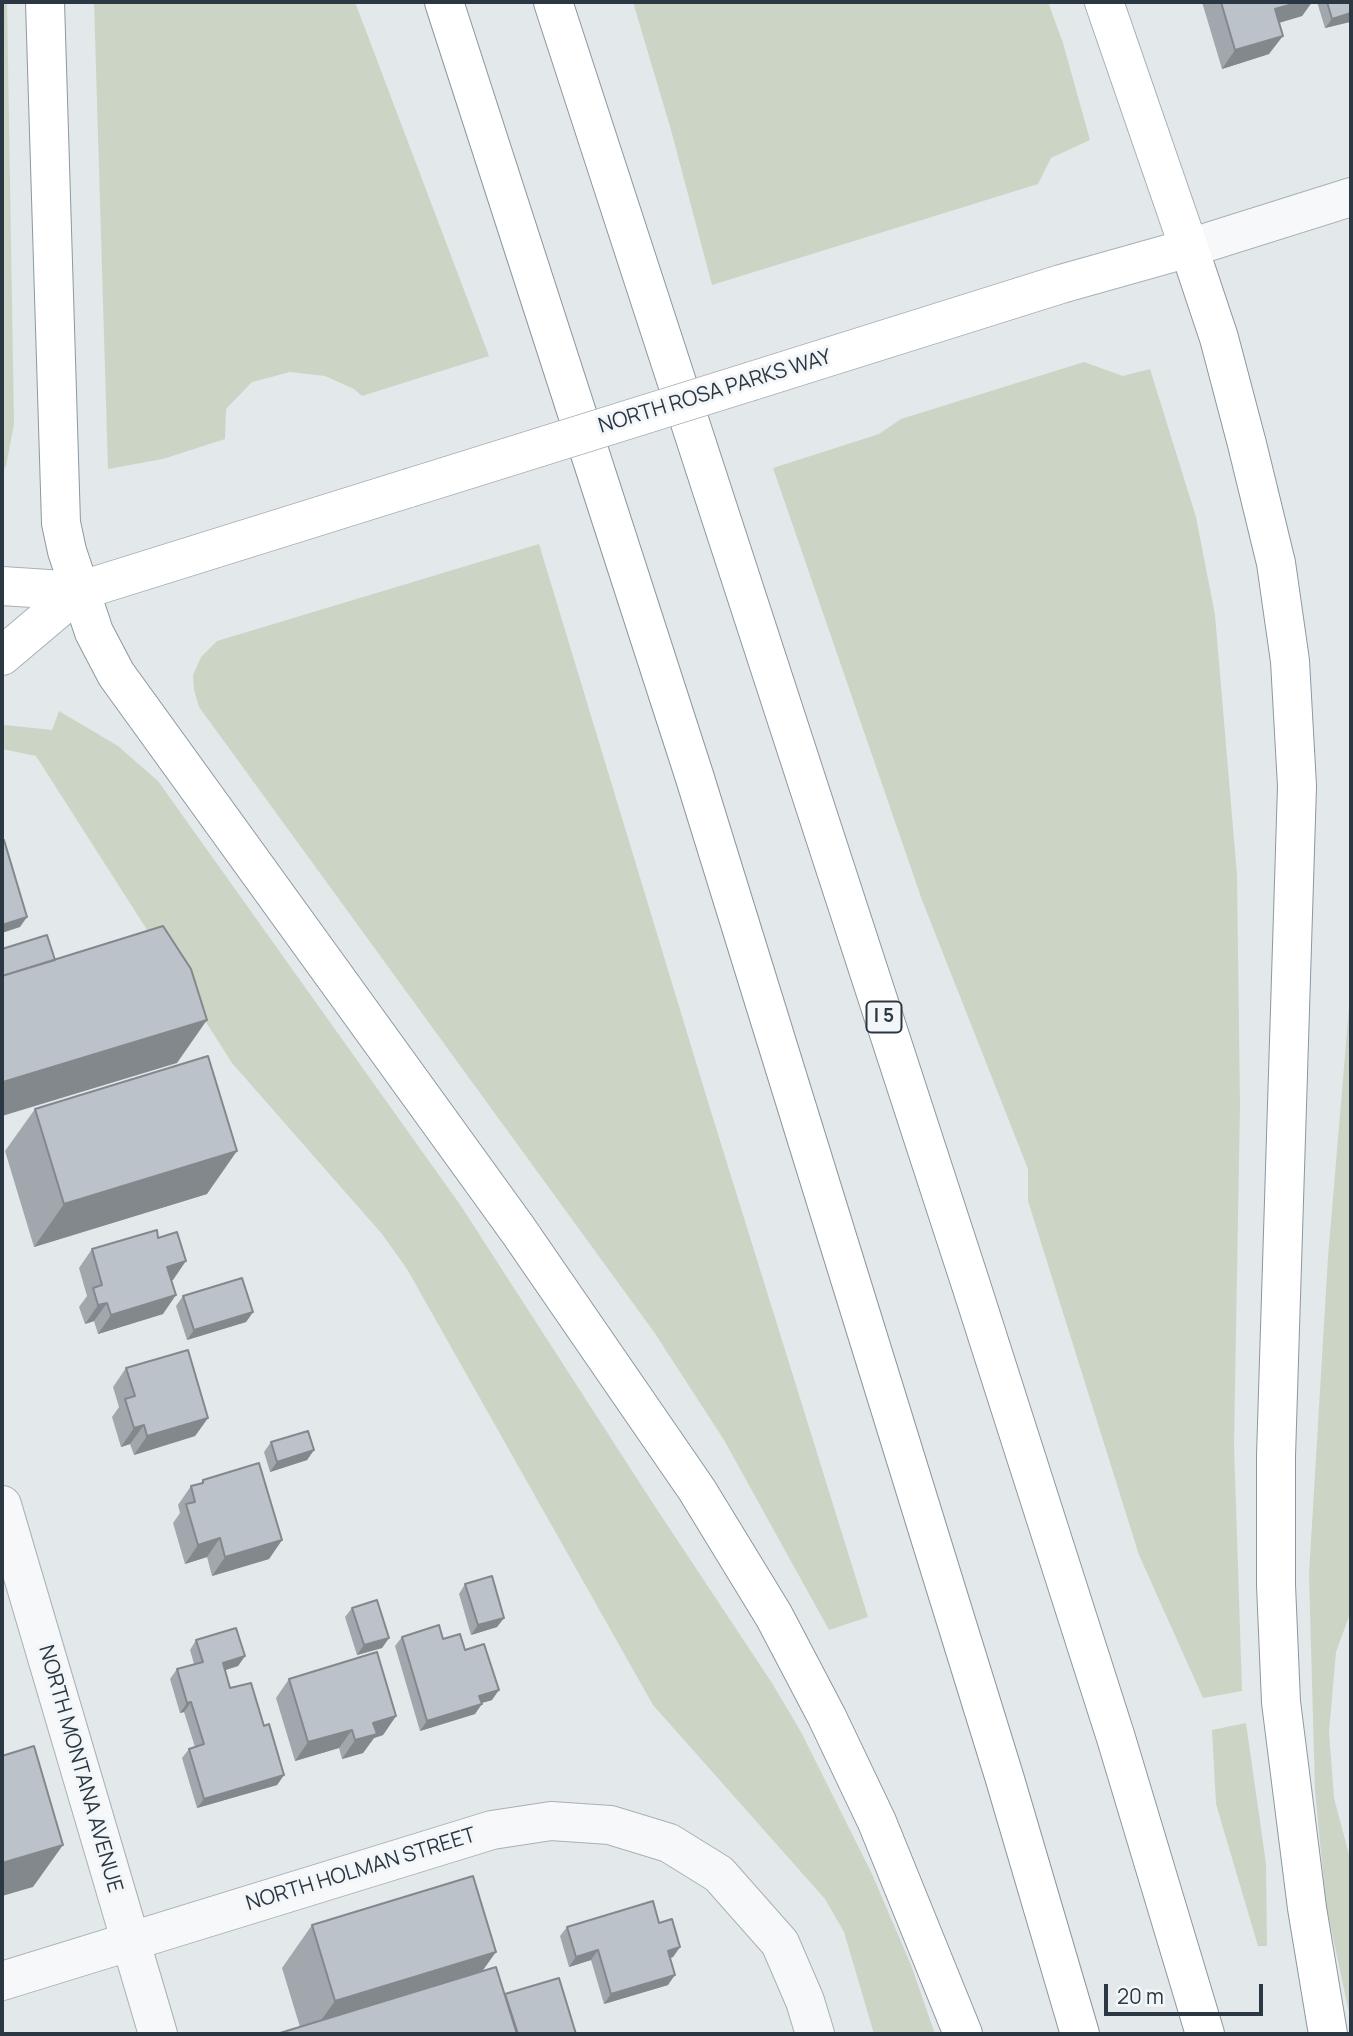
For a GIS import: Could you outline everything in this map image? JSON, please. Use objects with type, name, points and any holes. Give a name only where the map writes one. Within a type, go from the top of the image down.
[{"type":"main road","points":[[45,2],[61,523],[79,591],[94,632],[116,674],[518,1230],[697,1490],[774,1616],[827,1717],[877,1822],[963,2034]]},
{"type":"main road","points":[[444,2],[694,775],[1000,1762],[1080,2034]]},
{"type":"main road","name":"I 5","points":[[553,2],[971,1285],[1119,1751],[1205,2034]]},
{"type":"main road","points":[[1104,2],[1219,338],[1276,563],[1290,661],[1297,786],[1277,1416],[1276,1585],[1281,1702],[1307,1908],[1328,2034]]},
{"type":"main road","name":"NORTH ROSA PARKS WAY","points":[[2,586],[79,591],[1061,284],[1189,248]]},
{"type":"main road","name":"NORTH ROSA PARKS WAY","points":[[2,656],[79,591]]},
{"type":"street","name":"NORTH ROSA PARKS WAY","points":[[1189,248],[1351,197]]},
{"type":"street","name":"NORTH MONTANA AVENUE","points":[[2,1505],[158,2034]]},
{"type":"street","name":"NORTH HOLMAN STREET","points":[[2,1981],[492,1830],[551,1821],[610,1825],[669,1843],[719,1874],[780,1943],[805,2001],[815,2034]]},
{"type":"green space","points":[[2,2],[7,2],[14,424],[6,466],[2,472]]},
{"type":"green space","points":[[94,2],[355,2],[489,356],[362,396],[354,389],[325,376],[290,372],[252,382],[226,409],[225,439],[163,459],[108,469]]},
{"type":"green space","points":[[633,2],[1048,2],[1063,43],[1090,140],[1051,158],[1038,184],[712,285],[671,130]]},
{"type":"green space","points":[[1084,362],[1123,376],[1150,369],[1196,517],[1215,615],[1237,875],[1240,1105],[1234,1444],[1242,1691],[1203,1698],[1139,1555],[1028,1201],[1028,1169],[922,900],[773,468],[879,434],[901,419]]},
{"type":"green space","points":[[539,544],[868,1617],[829,1630],[724,1440],[654,1332],[199,707],[194,690],[193,675],[201,657],[217,641]]},
{"type":"green space","points":[[59,711],[118,746],[158,781],[461,1206],[772,1683],[801,1732],[872,1874],[911,1965],[935,2034],[874,2034],[844,1932],[825,1899],[653,1705],[407,1269],[382,1234],[232,1063],[36,756],[2,749],[2,728],[5,725],[52,730]]},
{"type":"green space","points":[[1351,984],[1351,1611],[1336,1652],[1329,1732],[1334,1798],[1351,1862],[1351,2022],[1326,1905],[1315,1790],[1309,1574],[1328,1257]]},
{"type":"green space","points":[[1246,1723],[1266,1864],[1267,1946],[1258,1946],[1216,1804],[1212,1730]]},
{"type":"building","points":[[1221,2],[1300,2],[1275,9],[1283,36],[1235,50]]},
{"type":"building","points":[[1327,2],[1351,2],[1351,13],[1332,19]]},
{"type":"building","points":[[4,840],[27,917],[2,925],[2,841]]},
{"type":"building","points":[[163,926],[191,969],[207,1020],[3,1082],[2,976]]},
{"type":"building","points":[[47,935],[55,960],[2,976],[2,949]]},
{"type":"building","points":[[208,1056],[237,1151],[64,1204],[35,1109]]},
{"type":"building","points":[[157,1230],[158,1238],[177,1232],[186,1261],[167,1267],[176,1295],[111,1315],[107,1303],[98,1305],[93,1288],[102,1285],[92,1249]]},
{"type":"building","points":[[242,1278],[253,1312],[194,1330],[183,1296]]},
{"type":"building","points":[[188,1350],[208,1418],[147,1436],[144,1425],[134,1428],[125,1399],[135,1396],[126,1368]]},
{"type":"building","points":[[308,1431],[314,1450],[277,1462],[271,1442]]},
{"type":"building","points":[[259,1463],[282,1540],[225,1557],[220,1538],[198,1545],[186,1504],[195,1502],[191,1486]]},
{"type":"building","points":[[492,1576],[504,1618],[478,1625],[465,1584]]},
{"type":"building","points":[[377,1600],[389,1638],[364,1645],[352,1608]]},
{"type":"building","points":[[439,1625],[443,1639],[460,1634],[465,1650],[484,1644],[499,1690],[479,1696],[482,1704],[427,1721],[402,1637]]},
{"type":"building","points":[[236,1628],[245,1656],[223,1663],[230,1688],[251,1683],[264,1726],[269,1724],[284,1775],[204,1799],[189,1749],[204,1744],[191,1702],[187,1703],[177,1669],[203,1662],[196,1640]]},
{"type":"building","points":[[377,1652],[396,1716],[373,1723],[377,1734],[355,1740],[352,1730],[308,1742],[289,1679]]},
{"type":"building","points":[[34,1746],[63,1845],[2,1863],[2,1756]]},
{"type":"building","points":[[473,1876],[496,1952],[335,2001],[312,1925]]},
{"type":"building","points":[[653,1901],[659,1923],[672,1919],[680,1947],[668,1951],[675,1975],[611,1994],[598,1950],[576,1957],[567,1927]]},
{"type":"building","points":[[496,1967],[517,2034],[280,2033]]},
{"type":"building","points":[[559,1978],[576,2034],[518,2034],[505,1994]]}]
